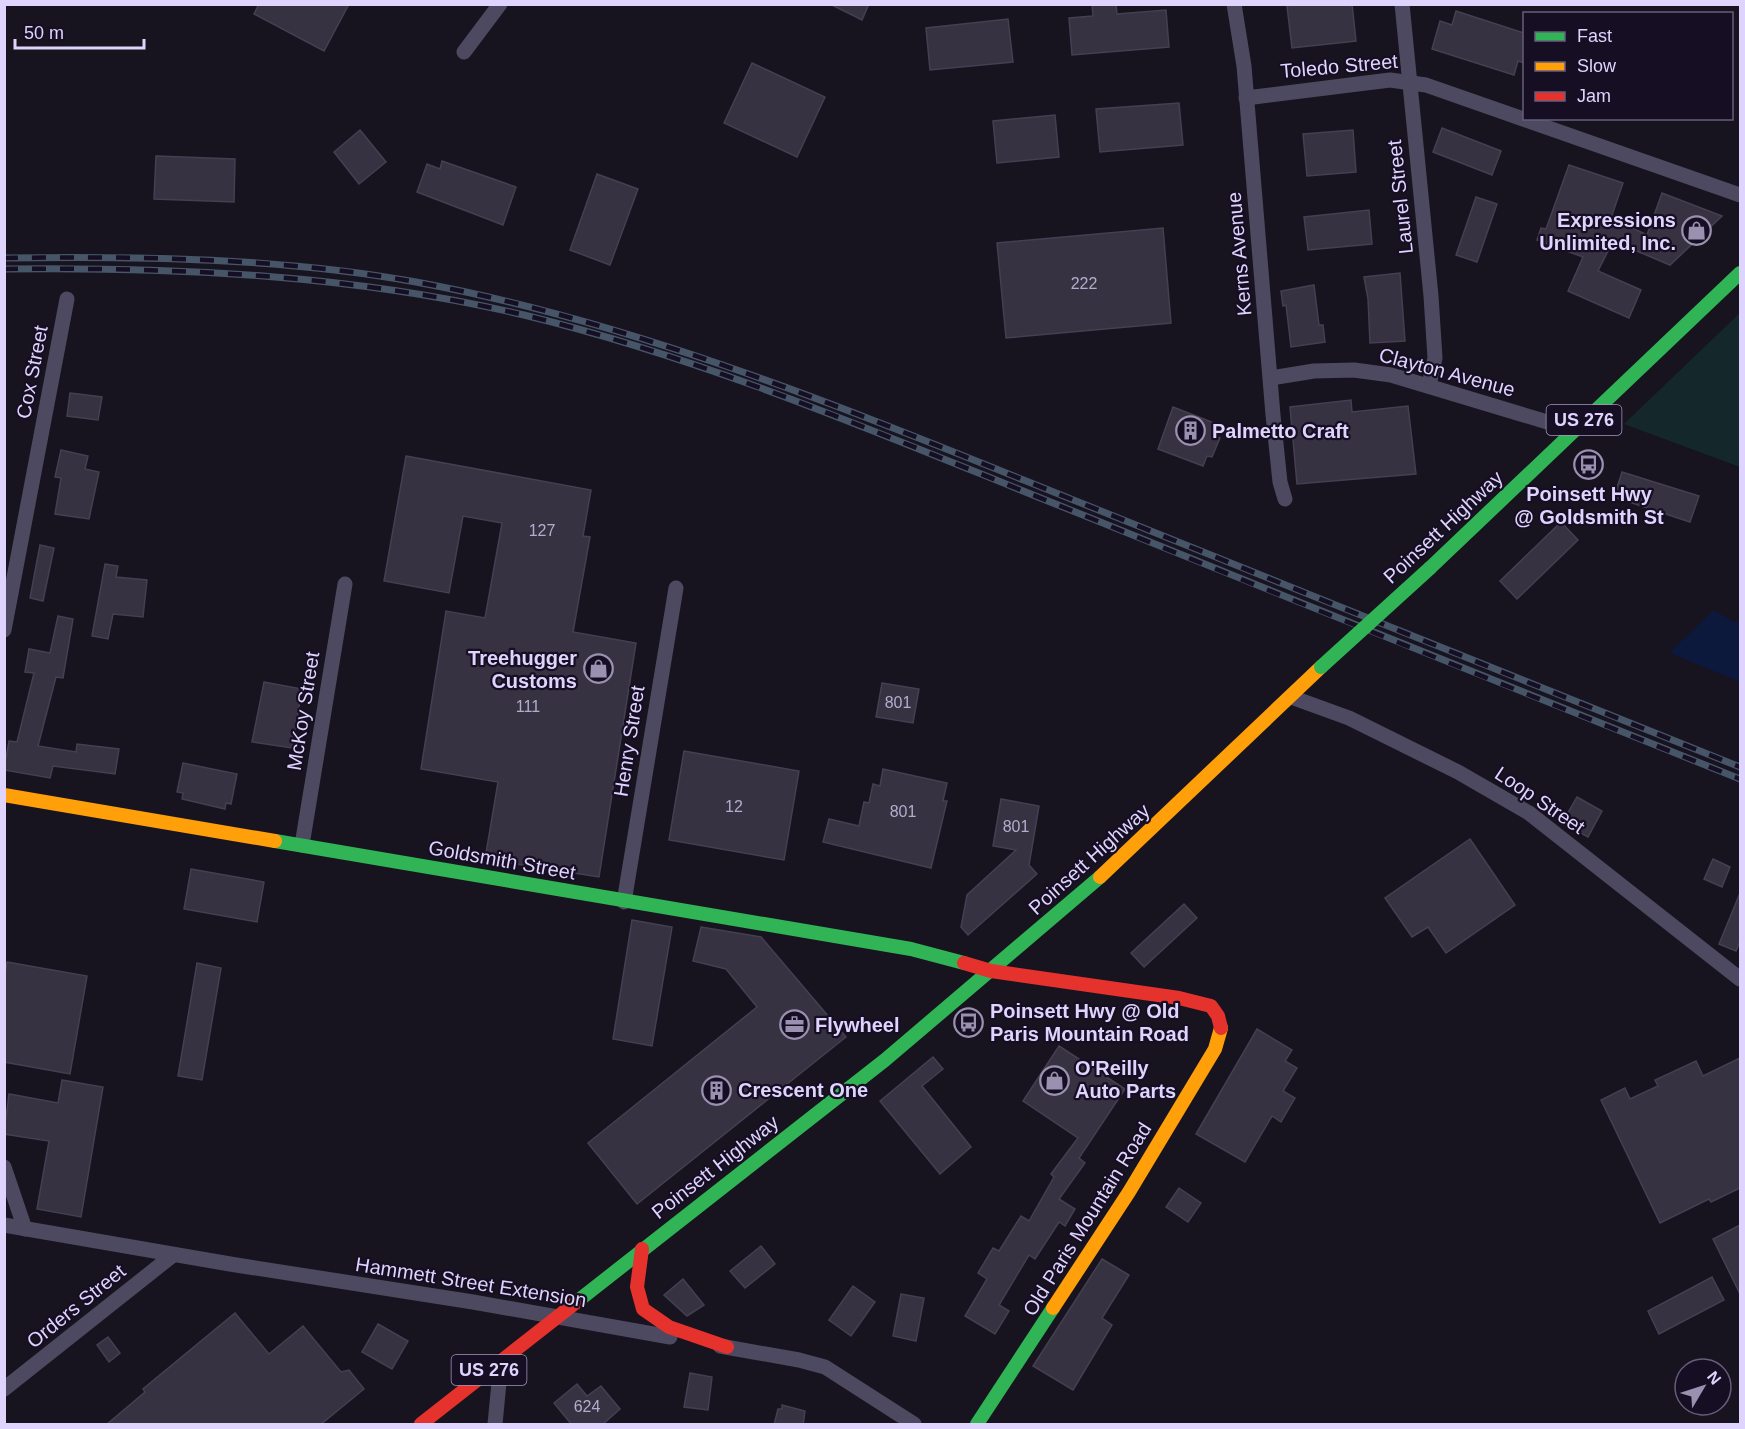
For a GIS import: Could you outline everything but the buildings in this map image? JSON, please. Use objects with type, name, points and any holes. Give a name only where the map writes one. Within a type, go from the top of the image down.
[{"type":"main road","name":"Poinsett Highway","points":[[421,1425],[556,1316],[864,1076],[1035,935],[1430,568],[1740,273]]},
{"type":"main road","name":"Goldsmith Street","points":[[4,795],[911,949],[991,971]]},
{"type":"main road","name":"Old Paris Mountain Road","points":[[977,1425],[1129,1192],[1215,1049],[1222,1028],[1215,1011],[1204,1002],[991,971]]},
{"type":"main road","points":[[642,1249],[637,1280],[644,1310],[658,1321],[728,1347]]},
{"type":"street","points":[[464,52],[500,4]]},
{"type":"street","name":"Kerns Avenue","points":[[1234,4],[1246,98],[1280,482],[1285,499]]},
{"type":"street","name":"Laurel Street","points":[[1402,4],[1431,296],[1435,358],[1430,385]]},
{"type":"street","name":"Toledo Street","points":[[1246,98],[1358,84],[1409,81],[1740,195]]},
{"type":"street","name":"Cox Street","points":[[4,630],[68,299]]},
{"type":"street","name":"Clayton Avenue","points":[[1271,378],[1314,371],[1353,370],[1391,375],[1574,430]]},
{"type":"street","name":"McKoy Street","points":[[302,845],[345,584]]},
{"type":"street","name":"Henry Street","points":[[624,902],[676,588]]},
{"type":"street","name":"Loop Street","points":[[1291,697],[1359,723],[1458,772],[1529,813],[1740,979]]},
{"type":"street","points":[[4,1167],[25,1229]]},
{"type":"street","name":"Hammett Street Extension","points":[[4,1225],[173,1255],[556,1316],[799,1360],[825,1367],[914,1425]]},
{"type":"street","name":"Orders Street","points":[[4,1389],[173,1255]]},
{"type":"street","points":[[495,1425],[501,1360]]},
{"type":"green space","points":[[1740,313],[1740,467],[1624,424]]},
{"type":"water","points":[[1714,610],[1734,622],[1740,620],[1740,682],[1672,654],[1671,651]]},
{"type":"railway","points":[[4,258],[159,258],[315,268],[416,282],[501,300],[586,322],[669,347],[833,405],[1740,767]]},
{"type":"railway","points":[[4,269],[200,272],[331,282],[460,301],[594,333],[731,377],[867,428],[1740,779]]},
{"type":"traffic: fast","points":[[1430,568],[1740,273]]},
{"type":"traffic: fast","points":[[1321,667],[1430,568]]},
{"type":"traffic: fast","points":[[275,841],[911,949],[964,963]]},
{"type":"traffic: fast","points":[[579,1300],[885,1060],[1100,877]]},
{"type":"traffic: fast","points":[[977,1424],[1053,1308]]},
{"type":"traffic: slow","points":[[1100,877],[1321,667]]},
{"type":"traffic: slow","points":[[4,795],[275,841]]},
{"type":"traffic: slow","points":[[1053,1308],[1129,1192],[1215,1049],[1221,1028]]},
{"type":"traffic: jam","points":[[964,963],[991,971],[1179,998],[1211,1006],[1218,1016],[1221,1028]]},
{"type":"traffic: jam","points":[[642,1249],[637,1287],[643,1309],[669,1327],[727,1347]]},
{"type":"traffic: jam","points":[[421,1424],[579,1300]]},
{"type":"place","name":"Expressions Unlimited, Inc.","points":[[1697,231]]},
{"type":"place","name":"Palmetto Craft","points":[[1191,431]]},
{"type":"place","name":"Poinsett Hwy @ Goldsmith St","points":[[1589,464]]},
{"type":"place","name":"Treehugger Customs","points":[[598,669]]},
{"type":"place","name":"Poinsett Hwy @ Old Paris Mountain Road","points":[[969,1022]]},
{"type":"place","name":"Flywheel","points":[[794,1025]]},
{"type":"place","name":"O'Reilly Auto Parts","points":[[1054,1080]]},
{"type":"place","name":"Crescent One","points":[[717,1090]]}]
